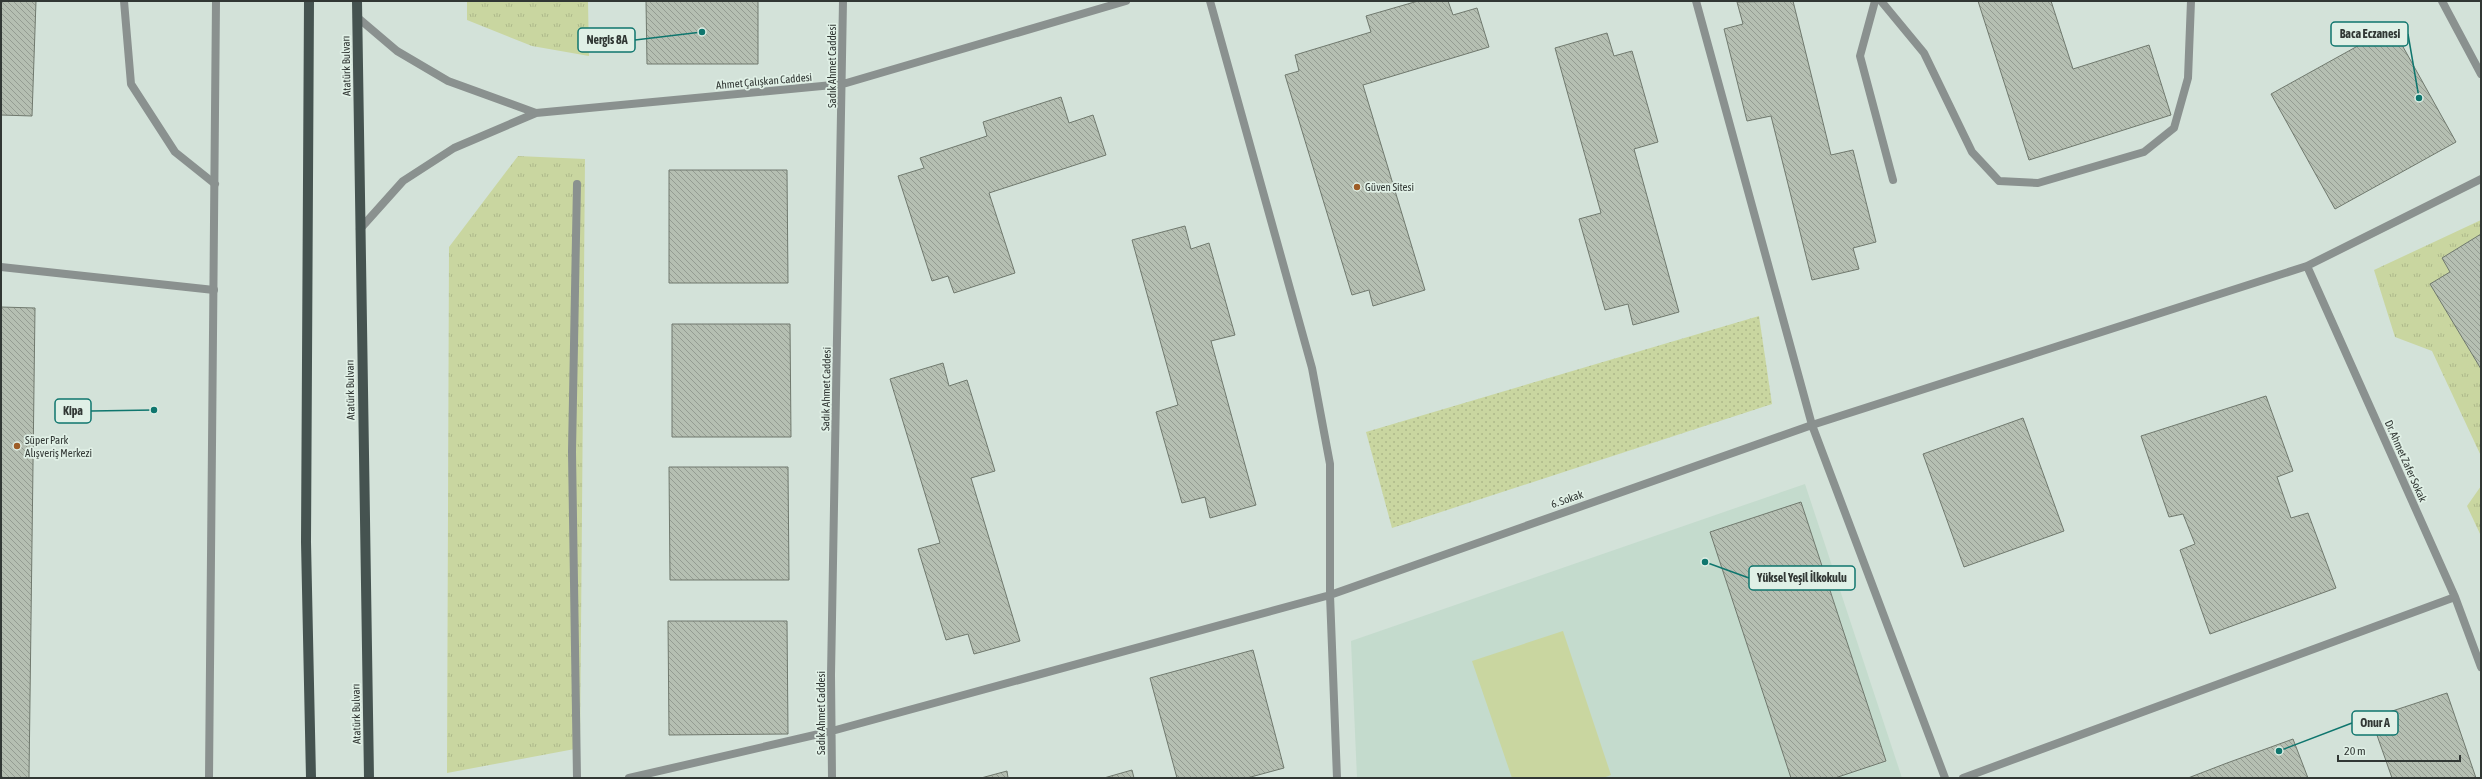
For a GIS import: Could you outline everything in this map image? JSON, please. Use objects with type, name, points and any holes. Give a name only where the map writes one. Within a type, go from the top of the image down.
[{"type":"main road","points":[[309,1],[306,542],[311,778]]},
{"type":"main road","name":"Atatürk Bulvarı","points":[[357,1],[369,778]]},
{"type":"street","points":[[124,1],[131,84],[175,152],[215,184]]},
{"type":"street","points":[[209,778],[216,1]]},
{"type":"street","name":"Sadık Ahmet Caddesi","points":[[832,778],[844,84],[843,1]]},
{"type":"street","name":"Ahmet Çalışkan Caddesi","points":[[536,113],[844,84],[1126,1]]},
{"type":"street","points":[[1210,1],[1312,368],[1330,464],[1330,595],[1337,778]]},
{"type":"street","points":[[1696,1],[1812,425],[1945,778]]},
{"type":"street","points":[[1875,1],[1860,56],[1893,180]]},
{"type":"street","points":[[1881,1],[1924,52],[1972,152],[1999,181],[2038,183],[2144,152],[2174,128],[2188,78],[2191,1]]},
{"type":"street","points":[[2442,1],[2481,74]]},
{"type":"street","points":[[357,17],[397,51],[448,81],[536,113]]},
{"type":"street","points":[[360,229],[403,181],[454,148],[536,113]]},
{"type":"street","name":"6. Sokak","points":[[628,778],[832,731],[1330,595],[1812,425],[2307,266],[2481,179]]},
{"type":"street","points":[[577,184],[572,452],[577,778]]},
{"type":"street","name":"Dr. Ahmet Zafer Sokak","points":[[2307,266],[2455,597],[2481,667]]},
{"type":"street","points":[[1,267],[214,290]]},
{"type":"street","points":[[1964,778],[2455,597]]},
{"type":"shaded area","points":[[1805,484],[1902,778],[1357,778],[1351,641]]},
{"type":"green space","points":[[467,1],[588,1],[589,56],[532,46],[467,20]]},
{"type":"green space","points":[[518,156],[585,159],[580,748],[447,773],[449,247]]},
{"type":"green space","points":[[2481,220],[2481,456],[2432,351],[2395,337],[2374,270]]},
{"type":"green space","points":[[1759,316],[1772,404],[1392,528],[1366,432]]},
{"type":"green space","points":[[2481,486],[2481,536],[2467,506]]},
{"type":"green space","points":[[1563,631],[1611,775],[1603,778],[1512,778],[1472,661]]},
{"type":"building","points":[[1,1],[36,1],[32,116],[1,115]]},
{"type":"building","points":[[646,1],[758,1],[758,64],[647,64]]},
{"type":"building","name":"Güven Sitesi","points":[[1418,1],[1448,1],[1453,15],[1477,8],[1489,47],[1363,85],[1425,290],[1373,306],[1369,290],[1352,295],[1285,75],[1299,71],[1295,55],[1371,32],[1366,16]]},
{"type":"building","points":[[1793,1],[1831,155],[1853,150],[1876,242],[1853,248],[1859,269],[1812,280],[1771,116],[1747,121],[1724,29],[1743,24],[1737,2]]},
{"type":"building","points":[[1978,1],[2051,1],[2073,69],[2149,45],[2171,115],[2029,160]]},
{"type":"building","points":[[2392,27],[2456,142],[2335,209],[2271,94]]},
{"type":"building","points":[[1607,33],[1614,56],[1632,51],[1658,142],[1634,149],[1679,312],[1633,325],[1628,304],[1605,310],[1579,219],[1601,213],[1555,48]]},
{"type":"building","points":[[1061,97],[1069,123],[1093,115],[1106,155],[989,193],[1015,273],[954,293],[948,276],[932,281],[898,176],[924,168],[920,158],[987,136],[983,122]]},
{"type":"building","points":[[669,170],[787,170],[788,283],[669,283]]},
{"type":"building","points":[[1185,226],[1191,249],[1209,243],[1235,335],[1211,341],[1256,505],[1210,518],[1205,497],[1182,503],[1156,412],[1178,405],[1132,240]]},
{"type":"building","points":[[2481,234],[2481,369],[2430,284],[2450,272],[2442,258]]},
{"type":"building","name":"Süper Park Alışveriş Merkezi","points":[[1,307],[35,308],[29,778],[1,778]]},
{"type":"building","points":[[672,324],[790,324],[791,437],[672,437]]},
{"type":"building","points":[[943,363],[949,386],[967,380],[995,471],[971,478],[1020,641],[974,654],[968,634],[946,640],[918,549],[940,543],[890,379]]},
{"type":"building","points":[[2266,396],[2293,471],[2277,477],[2291,518],[2308,513],[2336,588],[2210,634],[2180,550],[2195,544],[2183,514],[2169,517],[2141,436]]},
{"type":"building","points":[[2023,418],[2064,531],[1964,567],[1923,454]]},
{"type":"building","points":[[669,467],[788,467],[789,580],[670,580]]},
{"type":"building","points":[[1801,502],[1886,761],[1835,778],[1791,778],[1710,532]]},
{"type":"building","points":[[668,621],[787,621],[788,734],[669,735]]},
{"type":"building","points":[[1253,650],[1284,768],[1247,778],[1177,778],[1150,678]]},
{"type":"building","points":[[2447,693],[2476,778],[2392,778],[2371,718]]},
{"type":"building","points":[[2293,739],[2308,778],[2188,778],[2227,763]]},
{"type":"building","points":[[1132,770],[1134,778],[1104,778]]},
{"type":"building","points":[[1007,771],[1008,778],[981,778]]},
{"type":"place","name":"Nergis 8A","points":[[702,32]]},
{"type":"place","name":"Baca Eczanesi","points":[[2419,98]]},
{"type":"place","name":"Güven Sitesi","points":[[1357,187]]},
{"type":"place","name":"Kipa","points":[[154,410]]},
{"type":"place","name":"Süper Park Alışveriş Merkezi","points":[[17,446]]},
{"type":"place","name":"Yüksel Yeşil İlkokulu","points":[[1705,562]]},
{"type":"place","name":"Onur A","points":[[2279,751]]}]
